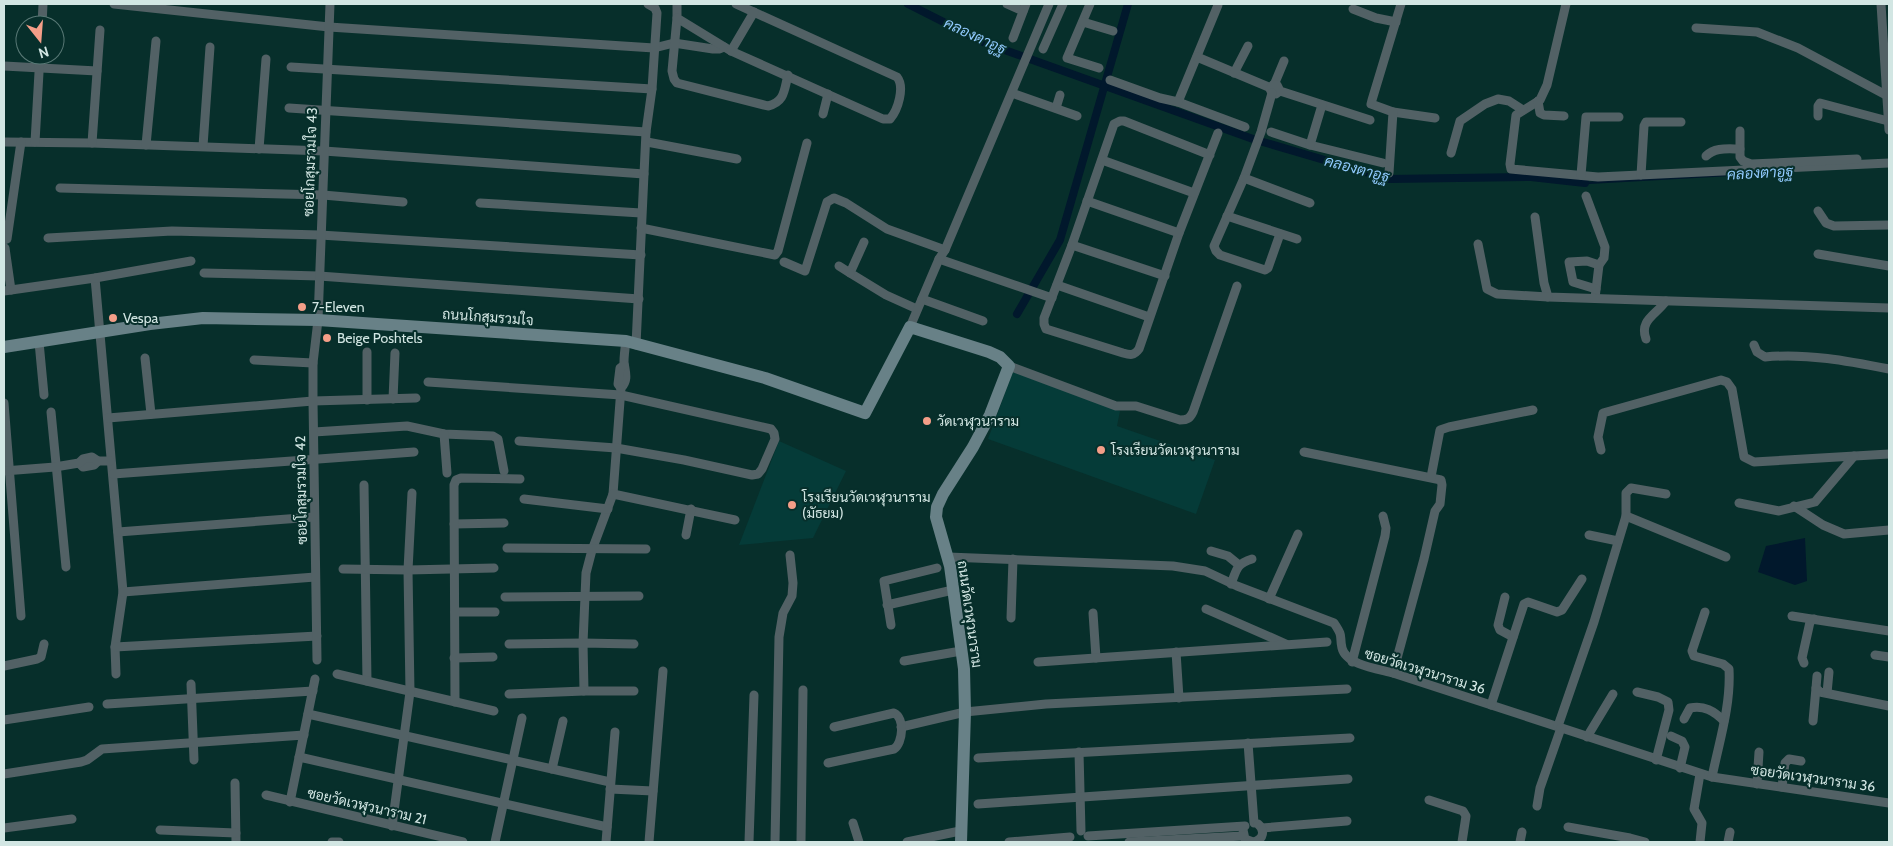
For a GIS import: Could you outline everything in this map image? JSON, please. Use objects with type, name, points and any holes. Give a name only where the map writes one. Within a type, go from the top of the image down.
[{"type":"street","points":[[114,4],[329,26],[654,48],[674,43],[714,49],[728,49]]},
{"type":"street","name":"ซอยโกสุมรวมใจ 43","points":[[318,320],[330,4]]},
{"type":"street","points":[[584,691],[583,643],[586,573],[592,550],[613,494],[621,392],[618,384],[620,368],[624,365],[631,343],[639,299],[646,132],[652,89],[656,13],[655,8],[648,4]]},
{"type":"street","points":[[677,4],[672,71],[677,83],[768,106],[778,103],[781,99],[788,75]]},
{"type":"street","points":[[676,18],[728,49],[884,119],[890,119],[894,115],[901,89],[900,81],[897,77],[736,4]]},
{"type":"street","points":[[1007,4],[1025,7],[1013,38]]},
{"type":"street","points":[[1049,4],[945,250],[939,259],[910,327],[989,352],[1000,357],[1009,366],[1116,406],[1136,406],[1185,420],[1190,418],[1193,412],[1237,286]]},
{"type":"street","points":[[1043,49],[1063,4]]},
{"type":"street","points":[[1090,4],[1067,58],[1099,68]]},
{"type":"street","points":[[1178,102],[1220,4]]},
{"type":"street","points":[[1401,4],[1372,104],[1393,112],[1435,118]]},
{"type":"street","points":[[1566,4],[1547,85],[1538,101],[1516,114],[1511,169],[1598,177],[1889,163]]},
{"type":"street","points":[[1818,116],[1818,106],[1820,103],[1889,126],[1881,4]]},
{"type":"street","points":[[1353,9],[1376,18],[1396,22]]},
{"type":"street","points":[[728,49],[754,12]]},
{"type":"street","points":[[1082,22],[1113,31]]},
{"type":"street","points":[[1696,28],[1756,32],[1798,48],[1886,95]]},
{"type":"street","points":[[92,143],[100,30]]},
{"type":"street","points":[[146,144],[156,41]]},
{"type":"street","points":[[1234,73],[1248,46]]},
{"type":"street","points":[[203,146],[210,47]]},
{"type":"street","points":[[1196,58],[1274,89],[1370,120]]},
{"type":"street","points":[[259,149],[266,59]]},
{"type":"street","points":[[1280,234],[1268,268],[1265,270],[1220,255],[1214,246],[1244,178],[1284,61]]},
{"type":"street","points":[[36,142],[39,65]]},
{"type":"street","points":[[4,66],[97,71]]},
{"type":"street","points":[[291,67],[652,89]]},
{"type":"street","points":[[1110,80],[1245,126]]},
{"type":"street","points":[[1012,93],[1077,116]]},
{"type":"street","points":[[823,114],[828,94]]},
{"type":"street","points":[[1056,108],[1060,95]]},
{"type":"street","points":[[1451,153],[1460,121],[1485,104],[1498,99],[1509,101],[1522,110]]},
{"type":"street","points":[[1538,101],[1540,113],[1564,116]]},
{"type":"street","points":[[1310,145],[1322,105]]},
{"type":"street","points":[[289,108],[646,132]]},
{"type":"street","points":[[1389,173],[1393,112]]},
{"type":"street","points":[[1581,175],[1586,117],[1619,117]]},
{"type":"street","points":[[1210,155],[1120,121],[1114,124],[1044,318],[1046,329],[1131,356],[1136,354],[1179,233],[1194,193],[1210,155],[1218,133]]},
{"type":"street","points":[[1641,175],[1644,126],[1646,122],[1681,122]]},
{"type":"street","points":[[1740,131],[1740,157],[1743,161],[1751,164],[1889,158]]},
{"type":"street","points":[[1271,132],[1310,145],[1383,163]]},
{"type":"street","points":[[4,142],[146,144],[324,151],[644,174]]},
{"type":"street","points":[[21,142],[7,239],[4,244],[7,290],[94,278],[191,261]]},
{"type":"street","points":[[647,142],[737,159]]},
{"type":"street","points":[[642,228],[775,255],[778,251],[807,143]]},
{"type":"street","points":[[1706,156],[1710,152],[1718,150],[1740,150]]},
{"type":"street","points":[[1102,160],[1194,193]]},
{"type":"street","points":[[1244,178],[1310,203]]},
{"type":"street","points":[[60,188],[322,195],[403,202]]},
{"type":"street","points":[[1586,196],[1605,247],[1604,258],[1599,265],[1595,294]]},
{"type":"street","points":[[784,262],[805,271],[827,202],[834,198],[846,203],[887,229],[945,250]]},
{"type":"street","points":[[1087,201],[1179,233]]},
{"type":"street","points":[[480,203],[642,213]]},
{"type":"street","points":[[1818,211],[1826,223],[1834,226],[1889,225]]},
{"type":"street","points":[[1227,216],[1297,239]]},
{"type":"street","points":[[1535,217],[1544,283],[1548,297]]},
{"type":"street","points":[[48,238],[172,231],[320,235],[641,255]]},
{"type":"street","points":[[850,273],[864,242]]},
{"type":"street","points":[[1072,244],[1164,276]]},
{"type":"street","points":[[1478,244],[1487,289],[1496,294],[1548,297],[1595,294],[1666,301],[1889,308]]},
{"type":"street","points":[[1818,254],[1889,266]]},
{"type":"street","points":[[939,259],[1052,298]]},
{"type":"street","points":[[1595,294],[1573,282],[1569,262],[1587,261],[1599,265]]},
{"type":"street","points":[[839,266],[868,285],[917,309]]},
{"type":"street","points":[[204,273],[319,276],[639,299]]},
{"type":"street","points":[[94,278],[123,592],[115,647],[116,674]]},
{"type":"street","points":[[1057,284],[1149,317]]},
{"type":"street","points":[[922,299],[983,321]]},
{"type":"street","points":[[1646,339],[1644,333],[1645,323],[1660,310],[1666,301]]},
{"type":"street","name":"ถนนโกสุมรวมใจ","points":[[4,347],[150,324],[203,318],[318,320],[631,343],[765,378],[865,413],[910,327]]},
{"type":"street","name":"ซอยโกสุมรวมใจ 42","points":[[317,660],[313,401],[318,320]]},
{"type":"street","points":[[39,342],[44,395]]},
{"type":"street","points":[[1754,345],[1757,352],[1765,357],[1831,358],[1889,369]]},
{"type":"street","points":[[367,352],[367,400]]},
{"type":"street","points":[[393,399],[395,353]]},
{"type":"street","points":[[145,358],[151,414]]},
{"type":"street","points":[[254,360],[314,363]]},
{"type":"street","name":"ถนนวัดเวฬุวนาราม","points":[[960,837],[965,712],[961,650],[948,557],[937,526],[937,507],[974,447],[990,415],[1009,366]]},
{"type":"street","points":[[1601,450],[1598,437],[1603,414],[1720,380],[1727,382],[1732,388],[1744,457],[1754,462],[1889,454]]},
{"type":"street","points":[[428,382],[621,392],[771,429],[775,439],[762,469],[758,474],[752,475],[616,448],[519,441]]},
{"type":"street","points":[[108,418],[313,401],[416,398]]},
{"type":"street","points":[[4,403],[7,471],[21,616]]},
{"type":"street","points":[[1430,477],[1440,430],[1533,410]]},
{"type":"street","points":[[51,412],[66,567]]},
{"type":"street","points":[[314,432],[407,426],[444,434],[493,436],[498,439],[504,471]]},
{"type":"street","points":[[444,434],[447,473]]},
{"type":"street","points":[[113,474],[414,452]]},
{"type":"street","points":[[1304,452],[1441,480],[1440,504],[1434,511],[1424,559],[1393,674]]},
{"type":"street","points":[[1739,503],[1779,511],[1815,502],[1854,456]]},
{"type":"street","points":[[7,471],[78,463],[83,459],[92,457],[98,461],[110,461]]},
{"type":"street","points":[[455,702],[454,485],[456,480],[461,478],[520,479]]},
{"type":"street","points":[[364,485],[367,681]]},
{"type":"street","points":[[1538,806],[1540,788],[1626,516],[1626,493],[1631,488],[1666,494]]},
{"type":"street","points":[[392,826],[410,692],[408,570],[412,493]]},
{"type":"street","points":[[613,494],[735,520]]},
{"type":"street","points":[[524,499],[608,509]]},
{"type":"street","points":[[1795,506],[1823,525],[1844,534],[1889,530]]},
{"type":"street","points":[[686,535],[691,510]]},
{"type":"street","points":[[1352,662],[1385,536],[1386,528],[1383,516]]},
{"type":"street","points":[[1626,516],[1726,557]]},
{"type":"street","points":[[118,532],[314,517]]},
{"type":"street","points":[[454,524],[504,523]]},
{"type":"street","points":[[1269,599],[1298,534]]},
{"type":"street","points":[[1589,535],[1618,541]]},
{"type":"street","points":[[508,548],[646,549]]},
{"type":"street","points":[[1211,551],[1228,556],[1239,565]]},
{"type":"street","points":[[775,842],[779,637],[783,613],[792,596],[793,583],[790,555]]},
{"type":"street","name":"ซอยวัดเวฬุวนาราม 36","points":[[948,557],[1188,567],[1205,571],[1231,584],[1334,623],[1342,634],[1342,650],[1352,662],[1559,727],[1700,774],[1889,803]]},
{"type":"street","points":[[1011,618],[1013,559]]},
{"type":"street","points":[[1231,584],[1239,565],[1252,559]]},
{"type":"street","points":[[343,570],[494,568]]},
{"type":"street","points":[[891,625],[884,581],[937,568]]},
{"type":"street","points":[[123,592],[316,577]]},
{"type":"street","points":[[1490,706],[1524,604],[1528,602],[1557,612],[1562,610],[1582,579]]},
{"type":"street","points":[[887,604],[953,590]]},
{"type":"street","points":[[505,597],[639,596]]},
{"type":"street","points":[[1504,597],[1498,625],[1500,630],[1514,637]]},
{"type":"street","points":[[1206,609],[1289,645]]},
{"type":"street","points":[[455,612],[495,612]]},
{"type":"street","points":[[1705,612],[1692,651],[1694,656],[1723,664],[1729,670],[1728,700],[1712,777]]},
{"type":"street","points":[[1093,613],[1096,658]]},
{"type":"street","points":[[1792,616],[1889,631]]},
{"type":"street","points":[[1804,663],[1802,658],[1810,622],[1814,619]]},
{"type":"street","points":[[115,647],[317,636]]},
{"type":"street","points":[[1038,662],[1327,642]]},
{"type":"street","points":[[4,666],[41,657],[44,644]]},
{"type":"street","points":[[509,644],[634,644]]},
{"type":"street","points":[[904,661],[961,650]]},
{"type":"street","points":[[1176,652],[1179,698]]},
{"type":"street","points":[[1875,655],[1889,657]]},
{"type":"street","points":[[454,658],[493,657]]},
{"type":"street","points":[[649,842],[663,671]]},
{"type":"street","points":[[1827,693],[1829,672]]},
{"type":"street","points":[[338,674],[494,711]]},
{"type":"street","points":[[1813,721],[1817,676]]},
{"type":"street","points":[[290,802],[315,679]]},
{"type":"street","points":[[191,684],[194,760]]},
{"type":"street","points":[[1816,688],[1820,692],[1889,706]]},
{"type":"street","points":[[901,727],[965,712],[1046,704],[1347,689]]},
{"type":"street","points":[[801,842],[803,690]]},
{"type":"street","points":[[106,704],[313,691]]},
{"type":"street","points":[[509,694],[634,691]]},
{"type":"street","points":[[1637,692],[1658,697],[1668,702],[1669,710],[1656,760]]},
{"type":"street","points":[[1587,737],[1613,694]]},
{"type":"street","points":[[750,842],[754,695]]},
{"type":"street","points":[[4,720],[89,707]]},
{"type":"street","points":[[1684,719],[1690,708],[1697,707],[1714,712],[1724,721]]},
{"type":"street","points":[[828,762],[894,749],[898,746],[901,727],[898,714],[894,713],[834,727]]},
{"type":"street","points":[[308,714],[552,769],[610,786],[654,792]]},
{"type":"street","points":[[495,842],[522,718]]},
{"type":"street","points":[[552,769],[563,721]]},
{"type":"street","points":[[606,842],[615,732]]},
{"type":"street","points":[[4,774],[81,762],[87,760],[102,748],[304,735]]},
{"type":"street","points":[[1671,736],[1682,741],[1685,747],[1680,768]]},
{"type":"street","points":[[978,758],[1350,738]]},
{"type":"street","points":[[1248,743],[1251,785],[1251,828],[1248,841],[1254,842],[1262,837],[1251,828]]},
{"type":"street","points":[[1079,752],[1081,797],[1086,836]]},
{"type":"street","points":[[1757,784],[1759,752]]},
{"type":"street","points":[[300,756],[607,827]]},
{"type":"street","points":[[1782,787],[1785,763],[1789,759],[1801,761]]},
{"type":"street","points":[[1700,774],[1694,809],[1702,823],[1700,842]]},
{"type":"street","points":[[978,804],[1348,779]]},
{"type":"street","points":[[160,830],[236,838],[235,783]]},
{"type":"street","name":"ซอยวัดเวฬุวนาราม 21","points":[[266,795],[463,842]]},
{"type":"street","points":[[1429,800],[1463,810],[1466,816],[1462,842]]},
{"type":"street","points":[[4,828],[72,819]]},
{"type":"street","points":[[1129,842],[1189,837],[1251,828],[1347,821]]},
{"type":"street","points":[[853,823],[859,842]]},
{"type":"street","points":[[1568,827],[1645,842]]},
{"type":"street","points":[[1008,842],[1070,840],[1075,832],[1086,836],[1228,839],[1251,828]]},
{"type":"street","points":[[1520,842],[1522,832]]},
{"type":"street","points":[[1728,842],[1730,832]]},
{"type":"street","points":[[908,842],[960,837]]},
{"type":"street","points":[[332,842],[339,842]]},
{"type":"shaded area","name":"โรงเรียนวัดเวฬุวนาราม","points":[[1013,372],[1120,411],[1117,426],[1215,460],[1196,514],[988,439]]},
{"type":"shaded area","name":"โรงเรียนวัดเวฬุวนาราม (มัธยม)","points":[[779,441],[846,471],[813,538],[739,545]]},
{"type":"shaded area","points":[[1805,538],[1807,581],[1795,585],[1758,572],[1766,546]]},
{"type":"waterway","name":"คลองตาอูฐ","points":[[908,4],[985,43],[1253,139],[1389,179],[1531,177],[1585,183]]},
{"type":"waterway","points":[[1017,314],[1060,240],[1128,4]]},
{"type":"waterway","name":"คลองตาอูฐ","points":[[1585,183],[1727,175]]},
{"type":"place","name":"7-Eleven","points":[[302,307]]},
{"type":"place","name":"Vespa","points":[[113,318]]},
{"type":"place","name":"Beige Poshtels","points":[[327,338]]},
{"type":"place","name":"วัดเวฬุวนาราม","points":[[927,421]]},
{"type":"place","name":"โรงเรียนวัดเวฬุวนาราม","points":[[1101,450]]},
{"type":"place","name":"โรงเรียนวัดเวฬุวนาราม (มัธยม)","points":[[792,505]]}]
